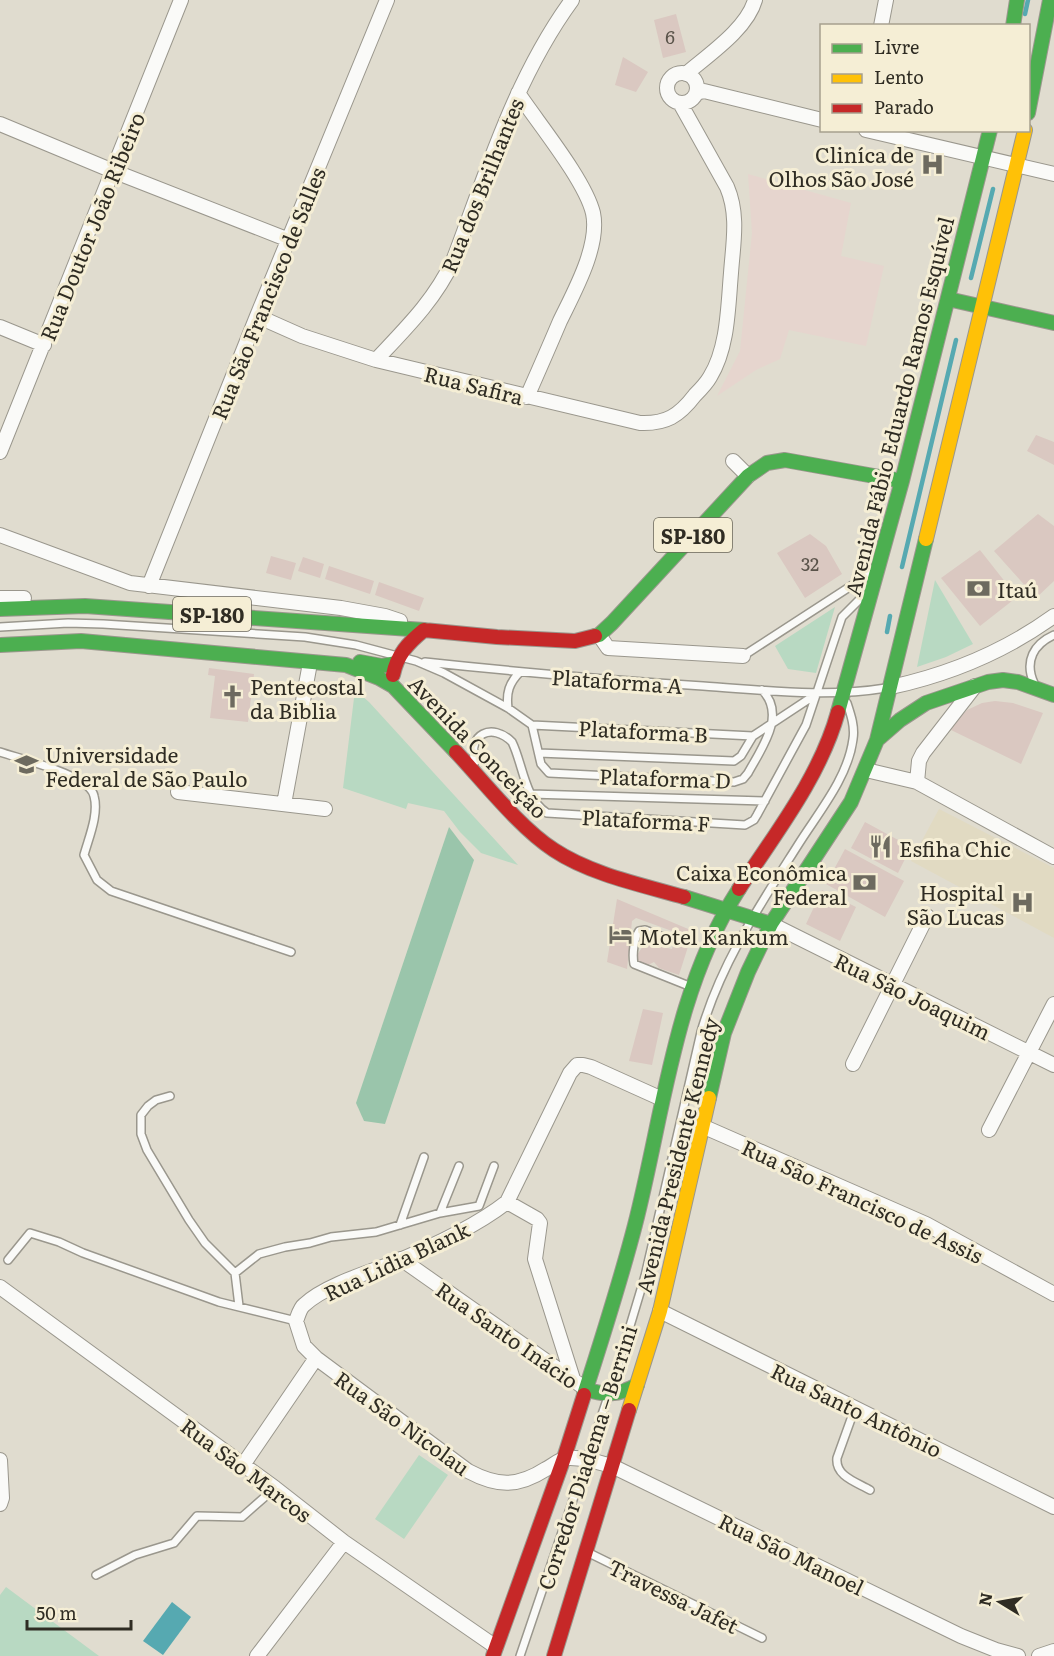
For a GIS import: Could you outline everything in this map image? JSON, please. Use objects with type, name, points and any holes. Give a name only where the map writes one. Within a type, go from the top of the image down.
[{"type":"main road","points":[[1012,24],[1017,0]]},
{"type":"main road","points":[[1030,108],[1050,0]]},
{"type":"main road","name":"Avenida Fábio Eduardo Ramos Esquível","points":[[844,692],[902,481],[989,132]]},
{"type":"main road","points":[[891,687],[1025,132]]},
{"type":"main road","points":[[948,299],[1054,322]]},
{"type":"main road","name":"SP-180","points":[[0,609],[85,606],[145,609],[575,641],[599,635],[748,476],[767,463],[785,460],[902,481]]},
{"type":"main road","points":[[393,686],[397,659],[404,646],[419,630]]},
{"type":"main road","name":"Avenida Conceição","points":[[0,645],[81,641],[346,665],[393,686],[531,832],[553,850],[574,862],[614,876],[771,924]]},
{"type":"main road","points":[[310,663],[326,655],[382,666],[397,659]]},
{"type":"main road","points":[[877,740],[906,715],[926,703],[976,685],[1003,680],[1037,688],[1054,695]]},
{"type":"main road","name":"Avenida Presidente Kennedy","points":[[554,1656],[660,1311],[724,1033],[744,982],[771,924],[840,821],[866,770],[877,740],[891,687]]},
{"type":"main road","name":"Avenida Presidente Kennedy","points":[[495,1651],[564,1458],[614,1301],[635,1226],[662,1100],[692,987],[704,954],[726,910],[806,786],[828,741],[844,692]]},
{"type":"main road","points":[[586,1389],[608,1395],[621,1393],[637,1385]]},
{"type":"street","name":"Rua Doutor João Ribeiro","points":[[0,452],[182,0]]},
{"type":"street","name":"Rua São Francisco de Salles","points":[[148,586],[387,0]]},
{"type":"street","name":"Rua dos Brilhantes","points":[[376,360],[441,285],[453,261],[518,93],[543,43],[572,0]]},
{"type":"street","points":[[755,0],[752,10],[738,28],[686,74],[672,77],[667,86],[671,99],[680,103],[688,102],[696,93],[704,90],[820,119]]},
{"type":"street","points":[[881,24],[885,0]]},
{"type":"street","points":[[686,74],[696,83],[696,93]]},
{"type":"street","points":[[518,93],[588,199],[593,213],[594,228],[591,247],[583,270],[527,397]]},
{"type":"street","name":"Rua Safira","points":[[257,316],[302,336],[376,360],[640,423],[666,421],[691,401],[710,378],[722,347],[729,298],[734,211],[727,187],[680,103]]},
{"type":"street","points":[[0,124],[289,240]]},
{"type":"street","points":[[875,132],[1054,174]]},
{"type":"street","points":[[0,327],[44,345]]},
{"type":"street","points":[[733,461],[748,476]]},
{"type":"street","points":[[0,535],[130,584],[341,608],[395,618],[419,630]]},
{"type":"street","points":[[0,598],[67,597],[109,601],[145,609]]},
{"type":"street","points":[[891,687],[947,672],[987,657],[1034,630],[1054,615]]},
{"type":"street","points":[[599,635],[608,648],[743,656]]},
{"type":"street","points":[[284,804],[310,663]]},
{"type":"street","points":[[916,782],[919,761],[923,753],[976,685]]},
{"type":"street","points":[[866,770],[916,782],[1054,858]]},
{"type":"street","points":[[178,792],[325,809]]},
{"type":"street","points":[[853,1064],[927,916]]},
{"type":"street","name":"Rua São Joaquim","points":[[771,924],[1054,1065]]},
{"type":"street","points":[[989,1130],[1054,1004]]},
{"type":"street","name":"Rua Lidia Blank","points":[[296,1321],[302,1305],[338,1284],[401,1259],[472,1225],[507,1202],[570,1073],[577,1065],[591,1067],[662,1100]]},
{"type":"street","name":"Rua São Francisco de Assis","points":[[702,1126],[926,1224],[1054,1294]]},
{"type":"street","points":[[507,1202],[540,1223],[535,1259],[573,1379]]},
{"type":"street","name":"Rua Santo Inácio","points":[[401,1259],[586,1389]]},
{"type":"street","name":"Rua São Marcos","points":[[0,1287],[495,1651]]},
{"type":"street","name":"Rua Santo Antônio","points":[[660,1311],[1054,1507]]},
{"type":"street","name":"Rua São Nicolau","points":[[296,1321],[304,1346],[316,1358],[468,1471],[485,1480],[503,1483],[519,1482],[534,1477],[564,1458]]},
{"type":"street","points":[[243,1465],[316,1358]]},
{"type":"street","name":"Rua São Manoel","points":[[564,1458],[612,1466],[961,1636],[1018,1656]]},
{"type":"street","points":[[0,1460],[2,1488],[0,1504]]},
{"type":"street","points":[[257,1656],[344,1542]]},
{"type":"street","points":[[1039,1656],[1054,1651]]},
{"type":"lane","points":[[743,656],[879,568]]},
{"type":"lane","points":[[484,782],[474,760],[474,742],[486,732],[494,732],[507,737],[512,742],[531,794],[765,801],[806,725],[842,617],[874,586]]},
{"type":"lane","points":[[0,627],[68,623],[104,624],[305,637],[356,645],[397,659],[416,661],[508,708],[532,724],[539,753],[734,760],[741,756],[753,736],[773,725],[818,693]]},
{"type":"lane","points":[[1037,688],[1030,675],[1030,662],[1038,644],[1054,635]]},
{"type":"lane","name":"Plataforma A","points":[[416,661],[520,672],[762,690],[818,693],[891,687]]},
{"type":"lane","points":[[508,708],[507,698],[510,684],[520,672]]},
{"type":"lane","points":[[762,690],[772,704],[773,725]]},
{"type":"lane","name":"Corredor Diadema – Berrini","points":[[520,1656],[615,1376],[650,1258],[706,1012],[722,974],[752,917],[844,769],[854,739],[853,723],[844,692]]},
{"type":"lane","name":"Plataforma B","points":[[532,724],[753,736]]},
{"type":"lane","name":"Plataforma D","points":[[539,753],[541,765],[549,773],[734,782],[743,779],[748,773],[773,725]]},
{"type":"lane","points":[[0,752],[84,782],[94,794],[95,811],[84,855],[97,880],[111,891],[291,952]]},
{"type":"lane","name":"Plataforma F","points":[[531,794],[542,810],[547,813],[745,825],[754,820],[765,801]]},
{"type":"lane","points":[[671,940],[645,930],[639,931],[636,936],[634,964],[692,987]]},
{"type":"lane","points":[[170,1096],[156,1100],[141,1115],[141,1134],[147,1150],[189,1220],[205,1243],[235,1273],[239,1306]]},
{"type":"lane","points":[[400,1226],[424,1157]]},
{"type":"lane","points":[[440,1213],[459,1166]]},
{"type":"lane","points":[[235,1273],[259,1254],[331,1237],[376,1232],[440,1213],[479,1206],[494,1166]]},
{"type":"lane","points":[[8,1260],[30,1233],[219,1302],[296,1321]]},
{"type":"lane","points":[[855,1408],[836,1465],[838,1471],[870,1490]]},
{"type":"lane","points":[[96,1575],[135,1555],[174,1543],[196,1516],[242,1517],[275,1488]]},
{"type":"lane","name":"Travessa Jafet","points":[[587,1551],[762,1638]]},
{"type":"shaded area","points":[[748,174],[851,203],[841,256],[884,266],[866,346],[789,330],[780,359],[756,370],[717,396],[740,351],[752,233]]},
{"type":"shaded area","name":"Hospital São Lucas","points":[[939,809],[1054,868],[1054,938],[911,861]]},
{"type":"green space","points":[[935,580],[973,644],[917,667]]},
{"type":"green space","points":[[835,607],[816,673],[788,669],[775,646]]},
{"type":"green space","points":[[355,690],[369,702],[518,865],[481,853],[460,832],[444,811],[408,803],[406,809],[343,788]]},
{"type":"green space","points":[[449,827],[474,860],[385,1124],[364,1121],[356,1103]]},
{"type":"green space","points":[[419,1455],[448,1475],[404,1539],[375,1519]]},
{"type":"green space","points":[[6,1587],[99,1656],[0,1656],[0,1595]]},
{"type":"water","points":[[172,1602],[191,1617],[163,1655],[143,1641]]},
{"type":"building","points":[[676,14],[686,52],[663,58],[654,20]]},
{"type":"building","points":[[623,57],[648,72],[636,92],[615,85]]},
{"type":"building","points":[[1036,435],[1054,442],[1054,465],[1027,451]]},
{"type":"building","points":[[1038,514],[1054,526],[1054,581],[1036,598],[994,551]]},
{"type":"building","points":[[810,534],[826,546],[842,574],[805,598],[777,553]]},
{"type":"building","name":"Itaú","points":[[980,550],[1017,597],[980,626],[941,578]]},
{"type":"building","points":[[271,556],[296,563],[291,580],[266,573]]},
{"type":"building","points":[[303,557],[324,564],[320,578],[298,571]]},
{"type":"building","points":[[329,566],[374,581],[370,594],[325,579]]},
{"type":"building","points":[[379,582],[424,598],[419,611],[375,595]]},
{"type":"building","name":"Pentecostal da Biblia","points":[[209,668],[254,674],[248,722],[210,718],[215,676],[208,675]]},
{"type":"building","points":[[995,701],[1013,703],[1043,713],[1021,764],[951,730],[967,710],[982,703]]},
{"type":"building","name":"Esfiha Chic","points":[[865,822],[911,847],[898,873],[851,848]]},
{"type":"building","name":"Caixa Econômica Federal","points":[[845,849],[904,881],[885,917],[826,884]]},
{"type":"building","points":[[822,890],[856,907],[840,941],[806,924]]},
{"type":"building","name":"Motel Kankum","points":[[617,899],[693,931],[679,975],[659,968],[654,962],[646,966],[635,958],[645,943],[672,949],[675,938],[672,931],[636,918],[632,921],[627,969],[607,962]]},
{"type":"building","points":[[643,1009],[663,1013],[652,1065],[629,1061]]},
{"type":"waterway","points":[[1025,14],[1028,0]]},
{"type":"waterway","points":[[971,278],[993,189]]},
{"type":"waterway","points":[[902,567],[956,340]]},
{"type":"waterway","points":[[887,632],[890,616]]},
{"type":"traffic: fast","points":[[1013,24],[1017,0]]},
{"type":"traffic: fast","points":[[1030,103],[1050,0]]},
{"type":"traffic: fast","points":[[838,712],[902,481],[989,132]]},
{"type":"traffic: fast","points":[[948,299],[1054,323]]},
{"type":"traffic: fast","points":[[595,636],[612,623],[748,476],[767,463],[785,460],[902,481]]},
{"type":"traffic: fast","points":[[709,1098],[724,1033],[748,972],[771,924],[851,802],[877,740],[926,539]]},
{"type":"traffic: fast","points":[[0,609],[85,606],[424,630]]},
{"type":"traffic: fast","points":[[0,645],[81,641],[346,665],[393,686],[456,752]]},
{"type":"traffic: fast","points":[[360,662],[382,666],[395,663]]},
{"type":"traffic: fast","points":[[877,740],[900,720],[926,703],[988,682],[1003,680],[1018,682],[1054,695]]},
{"type":"traffic: fast","points":[[584,1395],[635,1225],[673,1052],[685,1010],[699,968],[717,928],[739,889]]},
{"type":"traffic: fast","points":[[684,897],[771,924]]},
{"type":"traffic: fast","points":[[586,1389],[599,1393],[612,1393],[637,1385]]},
{"type":"traffic: slow","points":[[926,539],[1025,132]]},
{"type":"traffic: slow","points":[[629,1410],[660,1311],[709,1098]]},
{"type":"traffic: jam","points":[[424,630],[575,641],[595,636]]},
{"type":"traffic: jam","points":[[393,675],[397,661],[404,650],[424,630]]},
{"type":"traffic: jam","points":[[739,889],[808,782],[830,736],[838,712]]},
{"type":"traffic: jam","points":[[456,752],[515,817],[554,850],[600,872],[684,897]]},
{"type":"traffic: jam","points":[[493,1656],[564,1458],[584,1395]]},
{"type":"traffic: jam","points":[[554,1656],[629,1410]]},
{"type":"place","name":"Cliníca de Olhos São José","points":[[932,165]]},
{"type":"place","name":"Itaú","points":[[979,588]]},
{"type":"place","name":"Pentecostal da Biblia","points":[[232,697]]},
{"type":"place","name":"Universidade Federal de São Paulo","points":[[27,765]]},
{"type":"place","name":"Esfiha Chic","points":[[881,847]]},
{"type":"place","name":"Caixa Econômica Federal","points":[[865,883]]},
{"type":"place","name":"Hospital São Lucas","points":[[1022,903]]},
{"type":"place","name":"Motel Kankum","points":[[621,935]]}]
